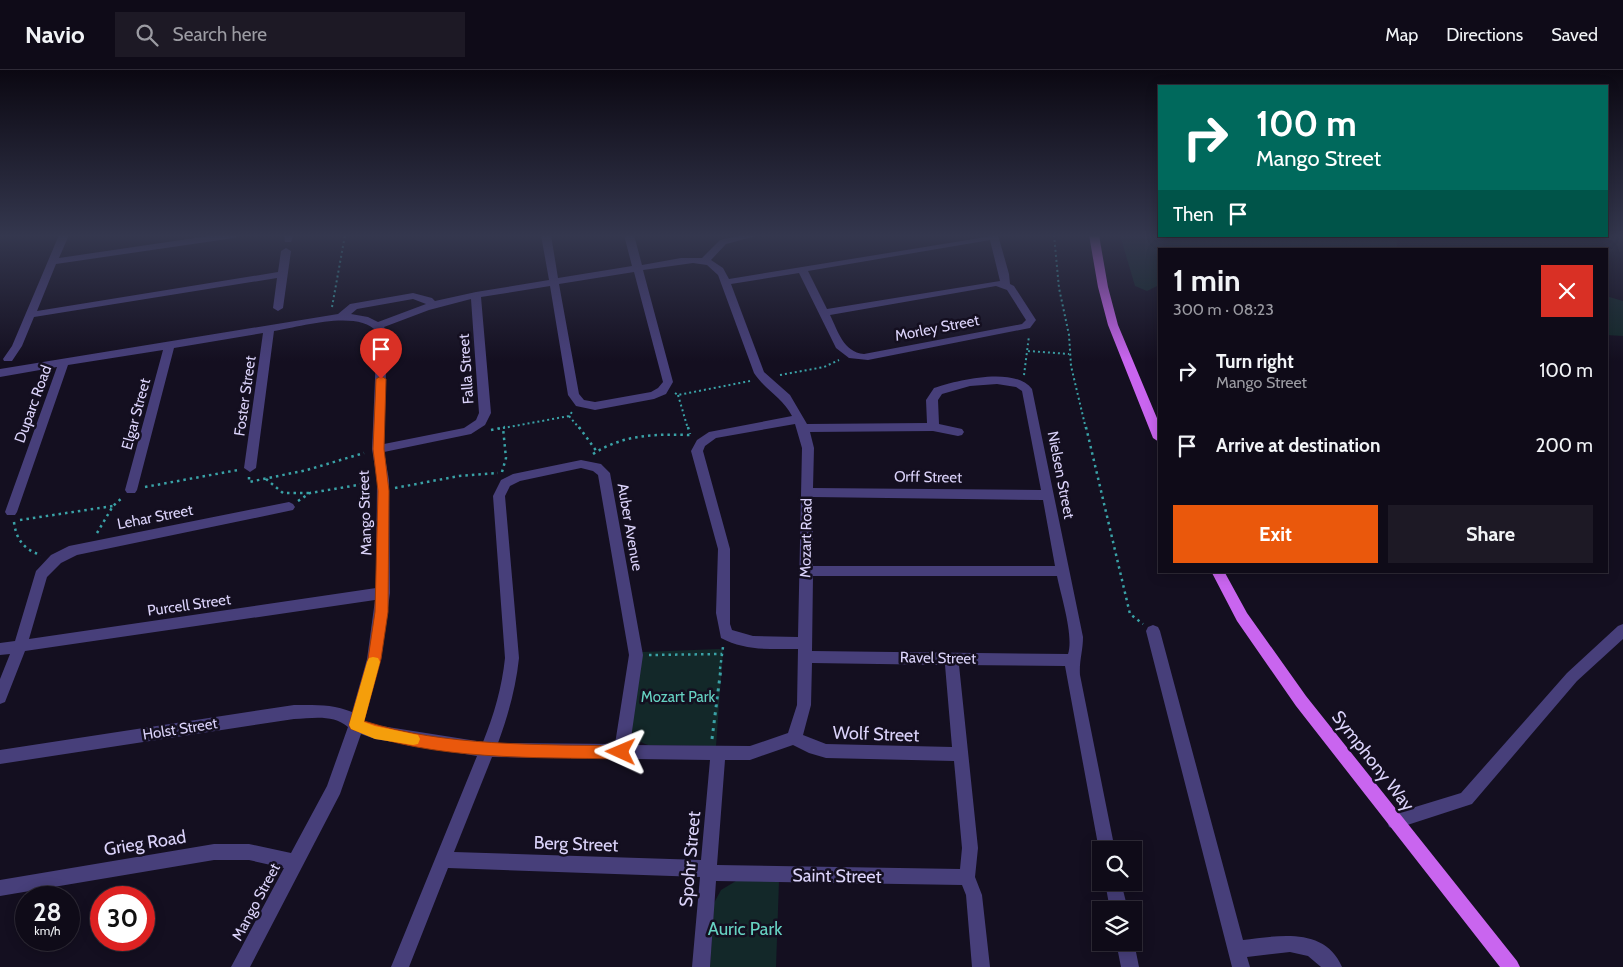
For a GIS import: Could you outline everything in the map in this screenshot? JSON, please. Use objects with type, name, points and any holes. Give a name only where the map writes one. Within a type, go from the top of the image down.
[{"type":"main road","points":[[1101,277],[1114,325],[1158,435]]},
{"type":"main road","name":"Symphony Way","points":[[1218,573],[1242,617],[1301,702],[1511,967]]},
{"type":"street","points":[[46,277],[20,338],[3,361],[27,368],[337,318],[362,319],[377,326],[433,305],[476,295],[585,277]]},
{"type":"street","points":[[30,315],[265,277]]},
{"type":"street","points":[[278,308],[283,277]]},
{"type":"street","points":[[553,277],[574,395],[580,403],[595,406],[654,395],[662,391],[667,385],[668,379],[641,277]]},
{"type":"street","name":"Mozart Road","points":[[723,277],[759,373],[766,382],[789,402],[801,423],[808,448],[804,704],[794,738]]},
{"type":"street","points":[[726,282],[759,277]]},
{"type":"street","name":"Morley Street","points":[[806,277],[842,349],[850,355],[862,357],[1020,328],[1029,324]]},
{"type":"street","points":[[1005,284],[1006,277]]},
{"type":"street","points":[[824,313],[992,283],[1005,284],[1011,288],[1029,315],[1031,320],[1029,324]]},
{"type":"street","name":"Falla Street","points":[[378,449],[461,433],[477,426],[485,414],[476,295]]},
{"type":"street","points":[[337,318],[360,304],[413,296],[428,300],[433,305]]},
{"type":"street","name":"Mango Street","points":[[240,967],[334,789],[356,725],[374,659],[383,593],[384,486],[378,449],[383,336],[377,326]]},
{"type":"street","name":"Foster Street","points":[[250,468],[269,329]]},
{"type":"street","name":"Elgar Street","points":[[132,490],[169,345]]},
{"type":"street","name":"Duparc Road","points":[[11,512],[64,362]]},
{"type":"street","points":[[933,427],[932,400],[938,391],[988,381],[1012,380],[1022,385]]},
{"type":"street","name":"Nielsen Street","points":[[1022,385],[1028,394],[1064,571]]},
{"type":"street","points":[[726,634],[723,614],[725,569],[723,546],[697,452],[701,443],[713,435],[801,423],[933,427],[958,432]]},
{"type":"street","points":[[400,967],[497,726],[511,668],[499,496],[505,483],[517,477],[581,464]]},
{"type":"street","name":"Auber Avenue","points":[[581,464],[598,466],[604,473],[636,655],[621,752]]},
{"type":"street","name":"Orff Street","points":[[807,492],[1049,495]]},
{"type":"street","name":"Lehar Street","points":[[20,646],[39,581],[45,570],[56,559],[74,550],[289,507]]},
{"type":"street","points":[[806,571],[1064,571],[1076,637],[1076,651],[1072,660],[1105,841]]},
{"type":"street","name":"Purcell Street","points":[[0,650],[383,593]]},
{"type":"street","points":[[1395,821],[1466,799],[1572,677],[1623,630]]},
{"type":"street","points":[[1153,631],[1239,959],[1301,943],[1320,952],[1333,967]]},
{"type":"street","name":"Ravel Street","points":[[726,634],[731,638],[747,642],[805,650],[950,658],[1072,660]]},
{"type":"street","points":[[0,697],[20,646]]},
{"type":"street","points":[[950,658],[970,848],[967,877],[974,895],[981,967]]},
{"type":"street","name":"Holst Street","points":[[0,757],[294,712],[326,711],[338,713],[347,717],[356,725]]},
{"type":"street","points":[[356,725],[390,736],[487,750],[714,754],[756,752],[779,741],[794,738]]},
{"type":"street","name":"Wolf Street","points":[[794,738],[814,748],[826,751],[960,754]]},
{"type":"street","name":"Spohr Street","points":[[701,967],[714,754]]},
{"type":"street","name":"Grieg Road","points":[[0,888],[214,852],[249,852],[296,862]]},
{"type":"street","name":"Berg Street","points":[[442,860],[695,867],[708,871]]},
{"type":"street","name":"Saint Street","points":[[708,871],[721,874],[967,877]]},
{"type":"street","points":[[1127,951],[1130,967]]},
{"type":"path","points":[[337,277],[332,302],[337,318]]},
{"type":"path","points":[[1058,277],[1069,335],[1070,354],[1130,614],[1153,631]]},
{"type":"path","points":[[1022,385],[1028,351],[1029,324]]},
{"type":"path","points":[[1028,351],[1070,354]]},
{"type":"path","points":[[678,395],[690,435]]},
{"type":"path","points":[[477,426],[491,430],[569,416],[580,403]]},
{"type":"path","points":[[569,416],[586,435],[597,452]]},
{"type":"path","points":[[501,473],[506,458],[503,428]]},
{"type":"path","points":[[581,464],[620,439],[653,434],[713,435]]},
{"type":"path","points":[[88,547],[113,506],[132,490],[250,468],[249,482],[318,468],[378,449]]},
{"type":"path","points":[[266,479],[283,493],[312,493],[459,476],[501,473],[517,477]]},
{"type":"path","points":[[289,507],[312,493]]},
{"type":"path","points":[[56,559],[30,552],[15,535],[14,520],[113,506]]},
{"type":"path","points":[[714,754],[722,654],[726,634]]},
{"type":"path","points":[[636,655],[722,654]]},
{"type":"green space","points":[[1132,277],[1158,277],[1158,286],[1147,291],[1135,286]]},
{"type":"green space","points":[[1608,297],[1623,301],[1623,336],[1608,335]]},
{"type":"green space","name":"Mozart Park","points":[[723,650],[716,746],[648,745],[636,739],[631,727],[642,652]]},
{"type":"green space","name":"Auric Park","points":[[736,881],[779,881],[776,967],[710,967],[714,903],[721,890]]},
{"type":"slow traffic","points":[[373,662],[356,725],[390,736],[413,739]]},
{"type":"route","points":[[381,379],[378,449],[384,480],[382,612],[374,659],[356,725],[390,736],[487,750],[621,752]]}]
